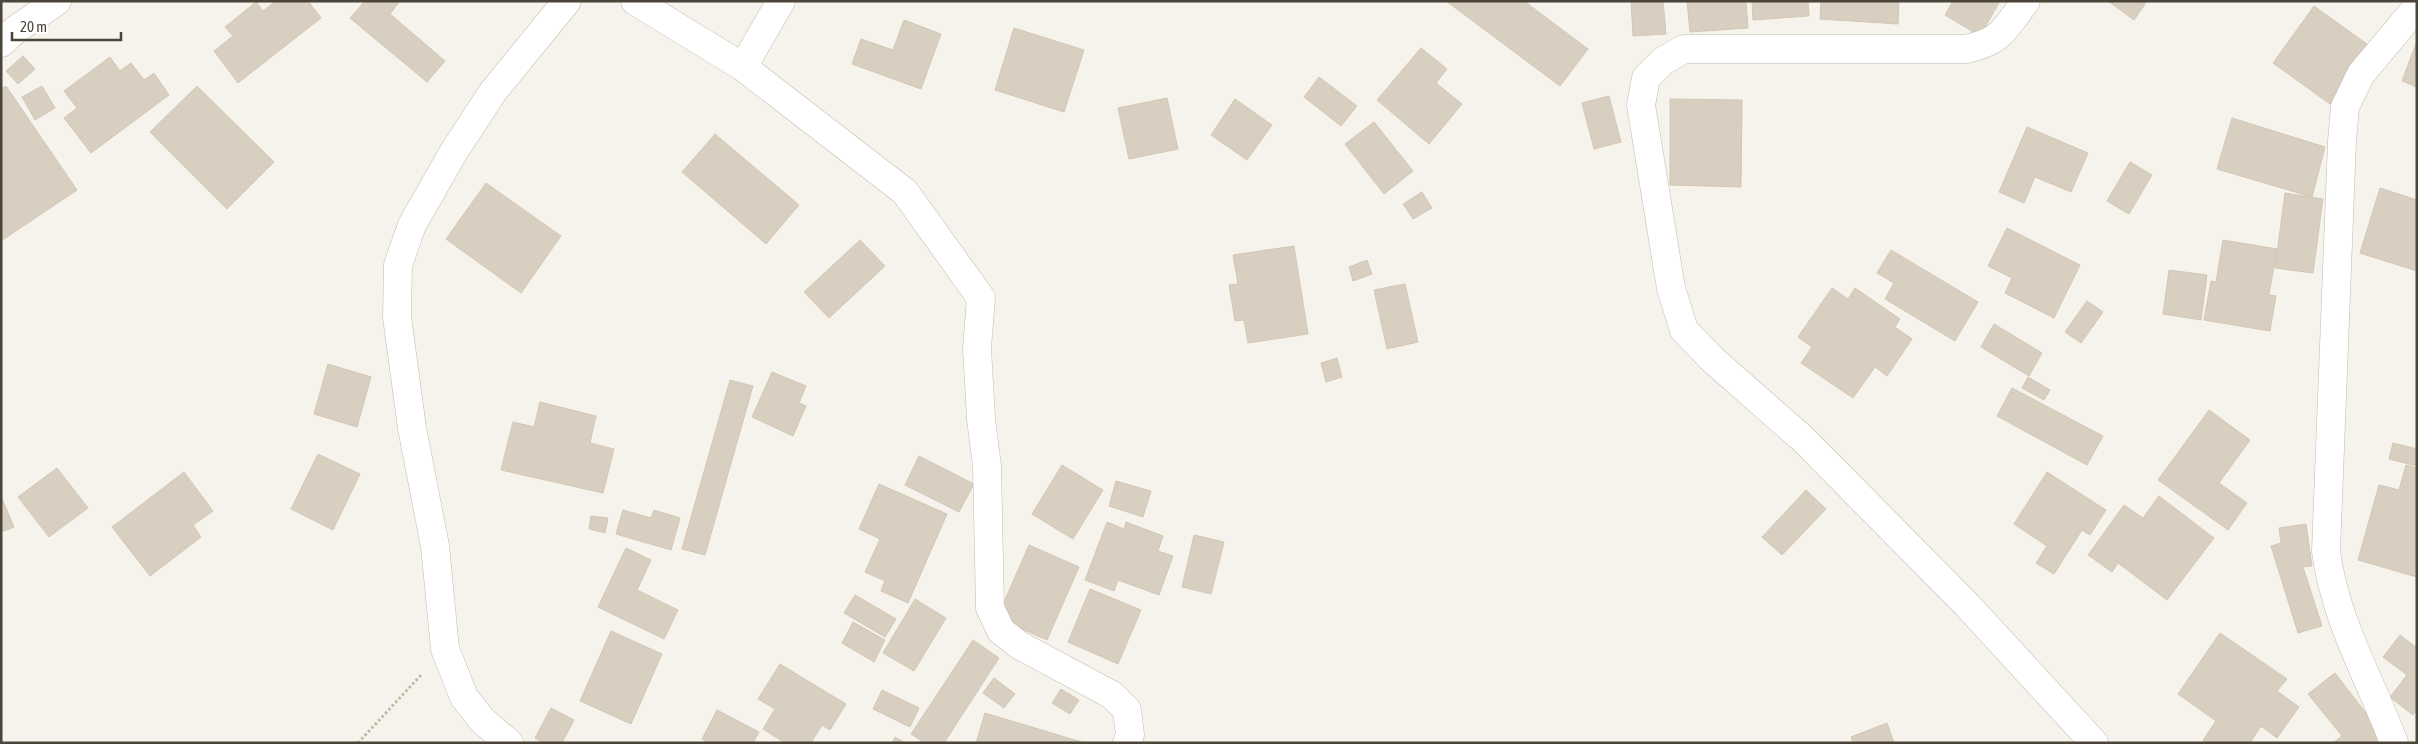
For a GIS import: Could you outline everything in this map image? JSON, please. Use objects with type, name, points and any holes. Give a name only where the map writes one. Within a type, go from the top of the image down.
[{"type":"street","points":[[1,43],[14,31],[57,1]]},
{"type":"street","points":[[509,743],[482,720],[464,697],[445,650],[434,546],[412,428],[396,317],[398,265],[412,225],[453,152],[492,93],[567,1]]},
{"type":"street","points":[[635,1],[743,67],[905,192],[981,298],[978,348],[981,418],[987,466],[990,608],[1001,631],[1019,645],[1112,695],[1127,710],[1130,735],[1127,743]]},
{"type":"street","points":[[743,67],[782,1]]},
{"type":"street","points":[[2026,1],[2001,34],[1986,45],[1966,49],[1684,49],[1663,61],[1646,78],[1640,104],[1670,288],[1684,330],[1713,360],[1803,439],[1968,606],[2094,743]]},
{"type":"street","points":[[2394,743],[2339,611],[2330,583],[2326,552],[2342,141],[2345,107],[2361,74],[2417,6]]},
{"type":"path","points":[[358,743],[445,650]]},
{"type":"building","points":[[276,1],[308,1],[321,18],[238,83],[214,51],[233,36],[225,27],[256,2],[263,11]]},
{"type":"building","points":[[365,1],[400,1],[390,14],[445,61],[427,82],[350,18]]},
{"type":"building","points":[[1446,1],[1524,1],[1588,49],[1560,86]]},
{"type":"building","points":[[1631,1],[1663,1],[1666,34],[1633,36]]},
{"type":"building","points":[[1687,1],[1746,1],[1748,28],[1690,32]]},
{"type":"building","points":[[1752,1],[1808,1],[1809,16],[1753,20]]},
{"type":"building","points":[[1821,1],[1899,1],[1898,24],[1820,19]]},
{"type":"building","points":[[1953,1],[2000,1],[1980,36],[1945,15]]},
{"type":"building","points":[[2108,1],[2147,1],[2134,20]]},
{"type":"building","points":[[2314,6],[2371,47],[2330,104],[2273,63]]},
{"type":"building","points":[[904,20],[941,34],[921,89],[852,64],[861,39],[893,50]]},
{"type":"building","points":[[1014,28],[1084,50],[1064,112],[995,90]]},
{"type":"building","points":[[2417,41],[2417,87],[2402,81]]},
{"type":"building","points":[[1421,48],[1447,69],[1436,83],[1462,104],[1429,144],[1377,100]]},
{"type":"building","points":[[23,56],[35,69],[18,84],[6,71]]},
{"type":"building","points":[[110,57],[120,71],[131,63],[144,80],[154,73],[169,95],[91,153],[64,118],[77,108],[64,91]]},
{"type":"building","points":[[1319,77],[1357,106],[1341,126],[1304,97]]},
{"type":"building","points":[[6,86],[77,190],[1,241],[1,89]]},
{"type":"building","points":[[42,86],[55,108],[35,120],[22,97]]},
{"type":"building","points":[[197,86],[274,162],[227,209],[150,132]]},
{"type":"building","points":[[1609,96],[1621,142],[1594,149],[1582,103]]},
{"type":"building","points":[[1167,98],[1178,149],[1129,159],[1118,108]]},
{"type":"building","points":[[1235,99],[1272,125],[1247,160],[1211,135]]},
{"type":"building","points":[[1670,99],[1742,100],[1741,187],[1670,185]]},
{"type":"building","points":[[2232,118],[2325,147],[2312,197],[2217,169]]},
{"type":"building","points":[[1374,122],[1413,171],[1384,194],[1345,144]]},
{"type":"building","points":[[2027,127],[2088,153],[2071,192],[2035,177],[2024,203],[1999,192]]},
{"type":"building","points":[[715,134],[799,205],[766,244],[682,172]]},
{"type":"building","points":[[2130,162],[2152,175],[2129,214],[2107,201]]},
{"type":"building","points":[[486,183],[561,236],[521,293],[446,239]]},
{"type":"building","points":[[2380,188],[2417,200],[2417,271],[2360,253]]},
{"type":"building","points":[[1422,192],[1432,208],[1413,219],[1403,204]]},
{"type":"building","points":[[2285,193],[2323,199],[2313,273],[2275,268]]},
{"type":"building","points":[[2007,228],[2080,265],[2054,318],[2005,293],[2012,278],[1988,266]]},
{"type":"building","points":[[860,240],[885,266],[829,318],[804,292]]},
{"type":"building","points":[[2223,240],[2277,249],[2269,295],[2276,296],[2270,331],[2204,320],[2211,281],[2216,282]]},
{"type":"building","points":[[1294,246],[1308,334],[1248,343],[1244,320],[1235,321],[1229,285],[1238,284],[1233,255]]},
{"type":"building","points":[[1891,250],[1978,302],[1955,341],[1885,299],[1894,283],[1877,273]]},
{"type":"building","points":[[1367,260],[1372,274],[1353,281],[1349,267]]},
{"type":"building","points":[[2169,270],[2207,275],[2201,320],[2163,314]]},
{"type":"building","points":[[1405,284],[1418,342],[1387,349],[1374,290]]},
{"type":"building","points":[[1832,288],[1848,299],[1855,288],[1900,319],[1895,327],[1912,339],[1887,376],[1875,367],[1853,398],[1801,363],[1812,347],[1798,337]]},
{"type":"building","points":[[2087,301],[2103,312],[2081,343],[2065,332]]},
{"type":"building","points":[[1994,324],[2042,353],[2029,376],[1981,347]]},
{"type":"building","points":[[1337,358],[1342,377],[1326,382],[1321,363]]},
{"type":"building","points":[[328,364],[371,377],[357,427],[314,414]]},
{"type":"building","points":[[772,372],[806,386],[799,403],[806,406],[793,436],[752,417]]},
{"type":"building","points":[[2028,377],[2050,390],[2044,400],[2022,388]]},
{"type":"building","points":[[730,380],[753,386],[705,555],[682,549]]},
{"type":"building","points":[[2012,388],[2103,436],[2087,465],[1997,416]]},
{"type":"building","points":[[540,402],[596,416],[590,443],[614,449],[603,493],[501,470],[513,422],[534,427]]},
{"type":"building","points":[[2209,410],[2250,440],[2219,483],[2247,503],[2228,530],[2158,480]]},
{"type":"building","points":[[2393,443],[2417,449],[2417,466],[2389,459]]},
{"type":"building","points":[[318,454],[360,474],[333,530],[291,509]]},
{"type":"building","points":[[919,456],[974,484],[959,512],[905,485]]},
{"type":"building","points":[[1062,465],[1103,490],[1073,539],[1032,514]]},
{"type":"building","points":[[2406,465],[2417,468],[2417,577],[2358,560],[2379,485],[2399,490]]},
{"type":"building","points":[[57,468],[88,508],[49,537],[18,497]]},
{"type":"building","points":[[184,472],[213,511],[193,525],[201,537],[150,576],[112,527]]},
{"type":"building","points":[[2047,472],[2106,510],[2090,535],[2082,530],[2054,574],[2036,563],[2047,546],[2014,524]]},
{"type":"building","points":[[1116,481],[1151,491],[1143,517],[1109,506]]},
{"type":"building","points":[[879,484],[947,514],[908,603],[881,591],[885,581],[865,572],[880,539],[859,529]]},
{"type":"building","points":[[1806,490],[1826,509],[1782,555],[1762,537]]},
{"type":"building","points":[[1,496],[14,527],[1,532]]},
{"type":"building","points":[[2159,496],[2214,538],[2167,600],[2118,563],[2112,572],[2088,555],[2124,505],[2143,518]]},
{"type":"building","points":[[623,510],[651,518],[654,510],[680,518],[671,550],[616,534]]},
{"type":"building","points":[[591,516],[608,518],[605,533],[589,529]]},
{"type":"building","points":[[1107,522],[1124,529],[1126,522],[1163,536],[1158,551],[1173,556],[1159,595],[1118,580],[1114,591],[1085,580]]},
{"type":"building","points":[[2306,524],[2312,566],[2303,567],[2322,626],[2298,633],[2271,546],[2281,543],[2279,528]]},
{"type":"building","points":[[1194,535],[1224,542],[1211,594],[1182,587]]},
{"type":"building","points":[[1029,545],[1079,567],[1047,640],[997,618]]},
{"type":"building","points":[[626,548],[651,560],[637,590],[678,610],[664,639],[598,607]]},
{"type":"building","points":[[1090,589],[1141,610],[1118,664],[1068,642]]},
{"type":"building","points":[[855,595],[896,619],[885,637],[844,613]]},
{"type":"building","points":[[915,599],[946,618],[914,671],[883,653]]},
{"type":"building","points":[[853,622],[885,640],[874,662],[842,643]]},
{"type":"building","points":[[611,631],[662,654],[631,724],[580,701]]},
{"type":"building","points":[[2220,633],[2287,679],[2277,691],[2299,707],[2277,738],[2261,726],[2250,743],[2206,743],[2203,740],[2216,721],[2178,694]]},
{"type":"building","points":[[2400,635],[2417,648],[2417,711],[2413,715],[2390,697],[2407,675],[2383,657]]},
{"type":"building","points":[[973,640],[999,658],[944,743],[925,743],[911,734]]},
{"type":"building","points":[[780,664],[846,704],[830,730],[822,725],[811,743],[785,743],[763,729],[775,709],[758,699]]},
{"type":"building","points":[[2335,673],[2389,743],[2333,743],[2342,736],[2308,694]]},
{"type":"building","points":[[994,678],[1015,694],[1004,708],[983,693]]},
{"type":"building","points":[[1061,689],[1079,700],[1070,714],[1052,703]]},
{"type":"building","points":[[882,690],[919,708],[910,727],[873,709]]},
{"type":"building","points":[[551,708],[574,720],[562,743],[544,743],[535,738]]},
{"type":"building","points":[[717,710],[759,732],[753,743],[709,743],[702,739]]},
{"type":"building","points":[[985,713],[1085,743],[976,743]]},
{"type":"building","points":[[1887,723],[1894,743],[1853,743],[1851,737]]},
{"type":"building","points":[[895,737],[905,743],[892,743]]}]
